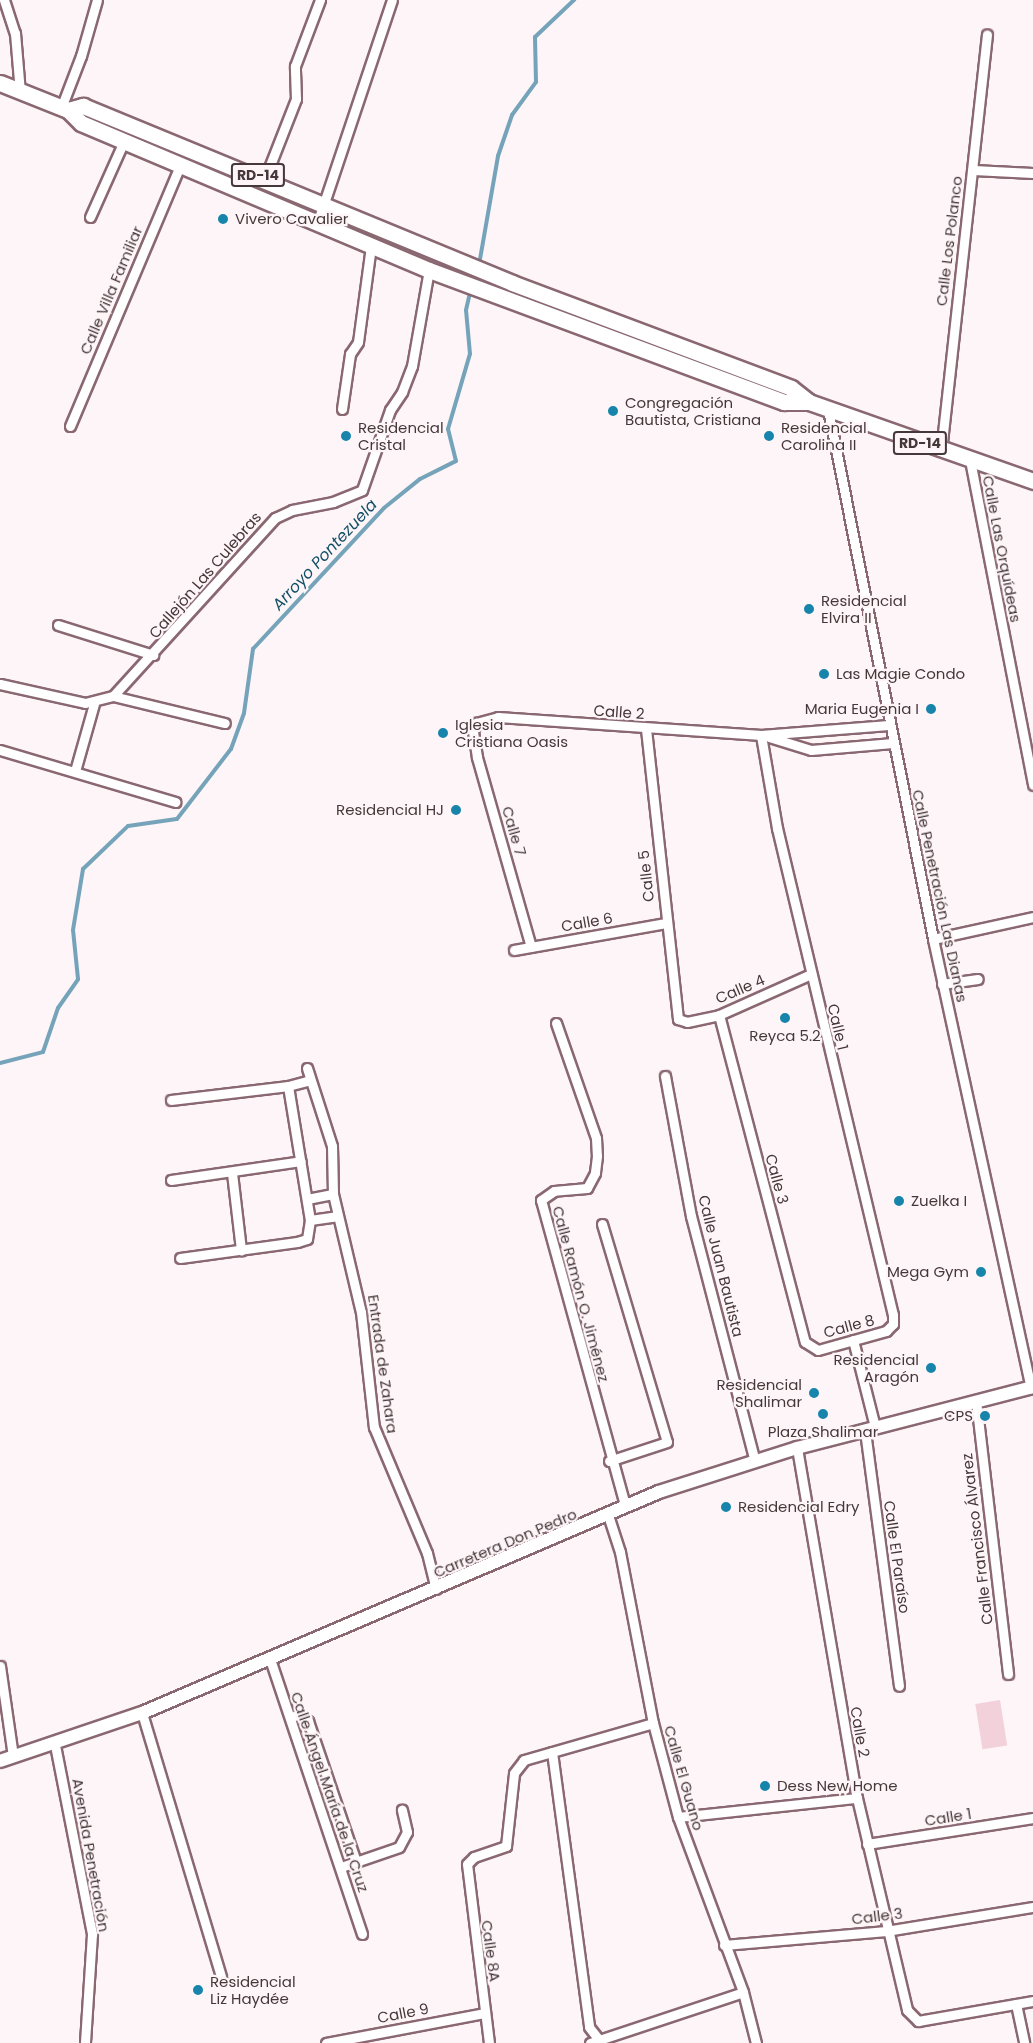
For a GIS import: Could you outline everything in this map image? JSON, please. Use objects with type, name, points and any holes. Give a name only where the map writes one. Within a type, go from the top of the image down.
[{"type":"main road","name":"RD-14","points":[[0,83],[64,109],[81,123],[434,272],[784,402],[809,402]]},
{"type":"main road","name":"RD-14","points":[[64,109],[83,106],[266,178],[512,283],[791,388],[809,402],[941,451],[1033,481]]},
{"type":"street","points":[[4,0],[15,33],[20,92]]},
{"type":"street","points":[[64,109],[97,0]]},
{"type":"street","points":[[266,178],[296,99],[295,66],[320,0]]},
{"type":"street","points":[[317,224],[392,0]]},
{"type":"street","name":"Calle Los Polanco","points":[[941,451],[987,35]]},
{"type":"street","points":[[90,217],[124,141]]},
{"type":"street","name":"Calle Villa Familiar","points":[[70,426],[180,166]]},
{"type":"street","points":[[973,170],[1033,173]]},
{"type":"street","points":[[342,409],[350,354],[358,342],[371,246]]},
{"type":"street","name":"Callejón Las Culebras","points":[[94,704],[113,696],[153,655],[275,518],[292,510],[333,502],[362,490],[375,462],[390,410],[402,392],[412,366],[434,272]]},
{"type":"street","name":"Calle Penetración Las Dianas","points":[[828,409],[942,984],[1032,1388]]},
{"type":"street","name":"Calle Las Orquídeas","points":[[970,460],[1033,785]]},
{"type":"street","points":[[58,625],[153,655]]},
{"type":"street","points":[[0,684],[94,704],[75,771]]},
{"type":"street","points":[[113,696],[225,723]]},
{"type":"street","name":"Calle 2","points":[[476,723],[498,717],[646,729],[761,735],[889,725]]},
{"type":"street","name":"Calle 7","points":[[476,723],[473,731],[477,757],[531,947]]},
{"type":"street","name":"Calle 5","points":[[646,729],[678,1019]]},
{"type":"street","name":"Calle 2","points":[[761,735],[811,750],[893,743]]},
{"type":"street","name":"Calle 1","points":[[761,735],[777,828],[893,1324]]},
{"type":"street","points":[[0,750],[175,802]]},
{"type":"street","points":[[933,939],[1033,917]]},
{"type":"street","name":"Calle 6","points":[[514,950],[666,923]]},
{"type":"street","name":"Calle 4","points":[[678,1019],[687,1022],[719,1015],[811,974]]},
{"type":"street","points":[[942,984],[978,979]]},
{"type":"street","name":"Calle 3","points":[[719,1015],[805,1342],[810,1348]]},
{"type":"street","name":"Calle Ramón O. Jiménez","points":[[556,1023],[596,1138],[597,1156],[595,1173],[587,1188],[554,1191],[541,1200],[609,1461],[624,1506]]},
{"type":"street","name":"Entrada de Zahara","points":[[307,1068],[332,1146],[333,1194],[361,1312],[374,1427],[427,1553],[436,1589]]},
{"type":"street","name":"Calle Juan Bautista","points":[[665,1076],[691,1216],[755,1461]]},
{"type":"street","points":[[171,1101],[288,1086],[310,1080]]},
{"type":"street","points":[[180,1258],[307,1239],[310,1220],[288,1086]]},
{"type":"street","points":[[171,1180],[232,1173],[301,1161]]},
{"type":"street","points":[[232,1173],[241,1250]]},
{"type":"street","points":[[307,1198],[333,1194]]},
{"type":"street","points":[[310,1220],[337,1216]]},
{"type":"street","points":[[602,1224],[668,1442],[609,1461]]},
{"type":"street","name":"Calle 8","points":[[810,1348],[886,1331],[893,1324]]},
{"type":"street","name":"Calle El Paraíso","points":[[853,1340],[870,1429],[899,1686]]},
{"type":"street","name":"Carretera Don Pedro","points":[[0,1761],[55,1745],[142,1713],[436,1589],[624,1506],[797,1448],[1032,1388]]},
{"type":"street","name":"Calle Francisco Álvarez","points":[[976,1401],[1008,1674]]},
{"type":"street","name":"Calle 2","points":[[797,1448],[856,1798],[886,1931],[911,2018],[918,2021],[1016,2004]]},
{"type":"street","name":"Calle El Guano","points":[[608,1515],[620,1552],[653,1723],[678,1817],[743,1992],[756,2043]]},
{"type":"street","name":"Calle Ángel María de la Cruz","points":[[270,1659],[362,1934]]},
{"type":"street","points":[[0,1666],[13,1756]]},
{"type":"street","points":[[142,1713],[221,1976]]},
{"type":"street","points":[[290,1717],[298,1715],[308,1721],[356,1862]]},
{"type":"street","points":[[653,1723],[552,1752],[589,2027],[595,2042],[743,1992]]},
{"type":"street","name":"Avenida Penetración","points":[[55,1745],[92,1934],[85,2043]]},
{"type":"street","name":"Calle 8A","points":[[489,2043],[467,1864],[474,1857],[506,1846],[514,1773],[524,1760],[552,1752]]},
{"type":"street","points":[[678,1817],[856,1798]]},
{"type":"street","points":[[341,1867],[403,1843],[407,1832],[402,1810]]},
{"type":"street","name":"Calle 1","points":[[867,1844],[1033,1818]]},
{"type":"street","name":"Calle 3","points":[[724,1945],[886,1931],[1033,1908]]},
{"type":"street","points":[[1024,2043],[1016,2004],[1033,2001]]},
{"type":"street","name":"Calle 9","points":[[327,2043],[485,2013]]},
{"type":"shaded area","points":[[1000,1700],[1007,1745],[983,1749],[975,1704]]},
{"type":"waterway","name":"Arroyo Pontezuela","points":[[479,265],[498,156],[512,115],[536,82],[535,37],[574,0]]},
{"type":"waterway","name":"Arroyo Pontezuela","points":[[0,1063],[43,1052],[58,1008],[78,979],[73,930],[83,869],[128,826],[177,819],[231,749],[244,713],[253,649],[384,508],[420,479],[456,461],[448,429],[470,354],[466,310],[471,289]]},
{"type":"place","name":"Vivero Cavalier","points":[[223,219]]},
{"type":"place","name":"Congregación Bautista, Cristiana","points":[[613,411]]},
{"type":"place","name":"Residencial Cristal","points":[[346,436]]},
{"type":"place","name":"Residencial Carolina II","points":[[769,436]]},
{"type":"place","name":"Residencial Elvira II","points":[[809,609]]},
{"type":"place","name":"Las Magie Condo","points":[[824,674]]},
{"type":"place","name":"Maria Eugenia I","points":[[931,709]]},
{"type":"place","name":"Iglesia Cristiana Oasis","points":[[443,733]]},
{"type":"place","name":"Residencial HJ","points":[[456,810]]},
{"type":"place","name":"Reyca 5.2","points":[[785,1018]]},
{"type":"place","name":"Zuelka I","points":[[899,1201]]},
{"type":"place","name":"Mega Gym","points":[[981,1272]]},
{"type":"place","name":"Residencial Aragón","points":[[931,1368]]},
{"type":"place","name":"Residencial Shalimar","points":[[814,1393]]},
{"type":"place","name":"Plaza Shalimar","points":[[823,1414]]},
{"type":"place","name":"CPS","points":[[985,1416]]},
{"type":"place","name":"Residencial Edry","points":[[726,1507]]},
{"type":"place","name":"Dess New Home","points":[[765,1786]]},
{"type":"place","name":"Residencial Liz Haydée","points":[[198,1990]]}]
